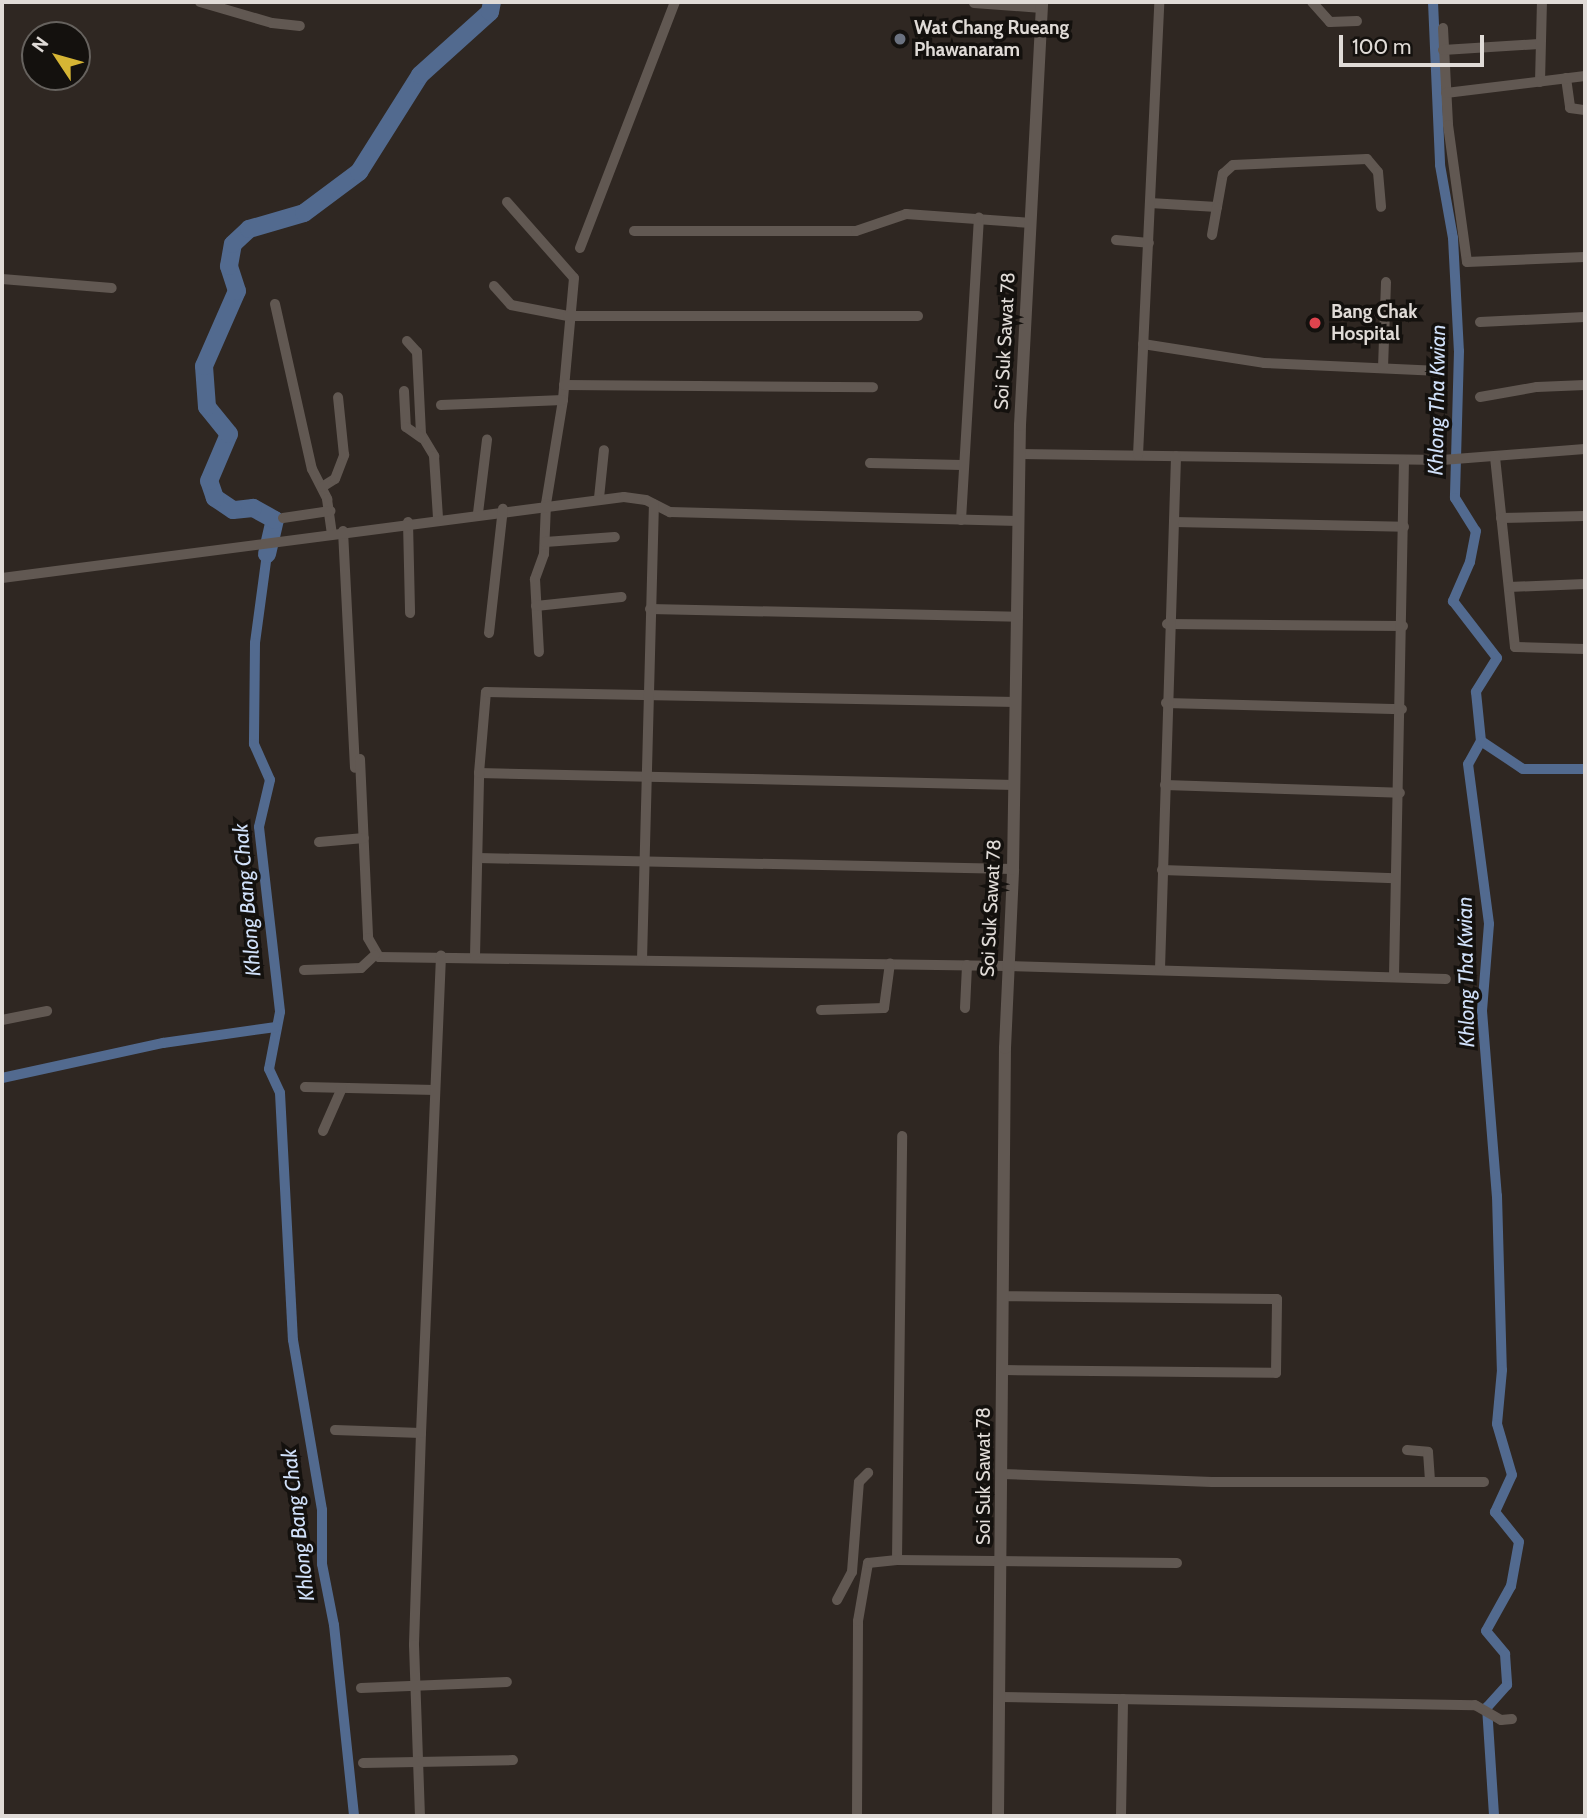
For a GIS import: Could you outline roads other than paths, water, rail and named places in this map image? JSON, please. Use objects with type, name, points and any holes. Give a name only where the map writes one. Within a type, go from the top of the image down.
[{"type":"street","points":[[203,2],[300,26]]},
{"type":"street","points":[[580,248],[675,2]]},
{"type":"street","points":[[1138,455],[1159,2]]},
{"type":"street","points":[[1312,2],[1330,22],[1357,21]]},
{"type":"street","points":[[1540,82],[1542,2]]},
{"type":"street","points":[[974,3],[1042,5]]},
{"type":"street","name":"Soi Suk Sawat 78","points":[[998,1816],[1003,1560],[1007,965],[1013,869],[1019,454],[1042,5]]},
{"type":"street","points":[[1443,28],[1446,93],[1467,262],[1585,257]]},
{"type":"street","points":[[1443,50],[1539,44]]},
{"type":"street","points":[[1446,93],[1585,76]]},
{"type":"street","points":[[1566,78],[1570,108],[1585,110]]},
{"type":"street","points":[[1212,235],[1223,173],[1233,165],[1367,159],[1378,172],[1381,207]]},
{"type":"street","points":[[507,202],[574,278],[568,316],[563,400],[546,504],[545,542],[535,579],[539,652]]},
{"type":"street","points":[[1150,203],[1217,207]]},
{"type":"street","points":[[634,231],[856,231],[906,214],[1031,223]]},
{"type":"street","points":[[961,520],[962,465],[979,219]]},
{"type":"street","points":[[1116,240],[1149,243]]},
{"type":"street","points":[[2,279],[112,288]]},
{"type":"street","points":[[1383,368],[1387,282]]},
{"type":"street","points":[[494,286],[506,303],[568,316],[918,316]]},
{"type":"street","points":[[275,304],[312,469],[322,487],[337,532],[358,814]]},
{"type":"street","points":[[1480,322],[1585,317]]},
{"type":"street","points":[[407,341],[417,352],[422,438]]},
{"type":"street","points":[[1143,344],[1264,363],[1440,371]]},
{"type":"street","points":[[1480,397],[1537,387],[1585,384]]},
{"type":"street","points":[[564,385],[873,387]]},
{"type":"street","points":[[404,391],[407,427],[422,438],[434,456],[438,518]]},
{"type":"street","points":[[322,487],[335,479],[344,455],[338,397]]},
{"type":"street","points":[[441,405],[563,400]]},
{"type":"street","points":[[478,513],[487,440]]},
{"type":"street","points":[[1019,454],[1442,460],[1585,449]]},
{"type":"street","points":[[599,498],[604,450]]},
{"type":"street","points":[[1160,970],[1167,624],[1176,456]]},
{"type":"street","points":[[1495,457],[1516,649],[1585,649]]},
{"type":"street","points":[[1394,976],[1402,709],[1404,460]]},
{"type":"street","points":[[870,463],[962,465]]},
{"type":"street","points":[[2,578],[599,498],[639,498],[670,512],[1019,522]]},
{"type":"street","points":[[642,960],[653,504]]},
{"type":"street","points":[[489,634],[503,509]]},
{"type":"street","points":[[283,518],[330,511]]},
{"type":"street","points":[[1501,518],[1585,516]]},
{"type":"street","points":[[408,522],[410,613]]},
{"type":"street","points":[[1174,522],[1404,527]]},
{"type":"street","points":[[545,542],[615,537]]},
{"type":"street","points":[[1509,587],[1585,584]]},
{"type":"street","points":[[536,606],[622,597]]},
{"type":"street","points":[[650,609],[1018,617]]},
{"type":"street","points":[[1167,624],[1403,626]]},
{"type":"street","points":[[475,956],[479,773],[486,692],[1016,702]]},
{"type":"street","points":[[1166,703],[1402,709]]},
{"type":"street","points":[[360,759],[368,938],[375,956]]},
{"type":"street","points":[[479,773],[1014,785]]},
{"type":"street","points":[[1164,785],[1400,793]]},
{"type":"street","points":[[319,842],[364,838]]},
{"type":"street","points":[[478,858],[1013,869]]},
{"type":"street","points":[[1163,870],[1395,878]]},
{"type":"street","points":[[304,970],[362,968],[375,956],[475,956],[1007,965],[1447,979]]},
{"type":"street","points":[[420,1816],[415,1640],[441,956]]},
{"type":"street","points":[[821,1010],[884,1008],[890,963]]},
{"type":"street","points":[[965,1008],[967,965]]},
{"type":"street","points":[[2,1020],[47,1011]]},
{"type":"street","points":[[305,1087],[435,1090]]},
{"type":"street","points":[[323,1131],[342,1087]]},
{"type":"street","points":[[897,1560],[902,1136]]},
{"type":"street","points":[[1003,1370],[1276,1373],[1278,1299],[1005,1296]]},
{"type":"street","points":[[335,1430],[421,1433]]},
{"type":"street","points":[[1408,1450],[1428,1452],[1430,1482]]},
{"type":"street","points":[[837,1600],[849,1582],[859,1482],[868,1473]]},
{"type":"street","points":[[1002,1474],[1484,1482]]},
{"type":"street","points":[[853,1559],[868,1563],[897,1560],[1177,1563]]},
{"type":"street","points":[[857,1816],[858,1626],[868,1563]]},
{"type":"street","points":[[361,1688],[507,1682]]},
{"type":"street","points":[[1000,1698],[1483,1707],[1507,1720]]},
{"type":"street","points":[[1121,1816],[1123,1699]]},
{"type":"street","points":[[363,1763],[513,1760]]},
{"type":"waterway","name":"Khlong Bang Chak","points":[[267,554],[275,520],[253,508],[233,510],[215,498],[209,481],[229,434],[207,407],[204,366],[237,291],[229,266],[233,244],[249,229],[304,213],[359,172],[420,75],[490,12],[492,2]]},
{"type":"waterway","name":"Khlong Tha Kwian","points":[[1433,2],[1440,165],[1453,238],[1459,351],[1455,498],[1476,531],[1470,562],[1453,601],[1497,658],[1476,692],[1481,741],[1468,764],[1489,924],[1482,1011],[1497,1196],[1502,1370],[1497,1424],[1512,1475],[1495,1512],[1519,1542],[1511,1586],[1486,1631],[1505,1654],[1507,1685],[1487,1707],[1494,1816]]},
{"type":"waterway","name":"Khlong Bang Chak","points":[[267,554],[255,643],[254,744],[270,780],[259,827],[280,1012],[269,1069],[280,1093],[293,1340],[322,1510],[322,1564],[334,1625],[354,1816]]},
{"type":"waterway","points":[[1481,741],[1523,769],[1585,769]]},
{"type":"waterway","points":[[2,1078],[163,1043],[276,1027]]},
{"type":"place","name":"Wat Chang Rueang Phawanaram","points":[[900,39]]},
{"type":"place","name":"Bang Chak Hospital","points":[[1315,323]]}]
